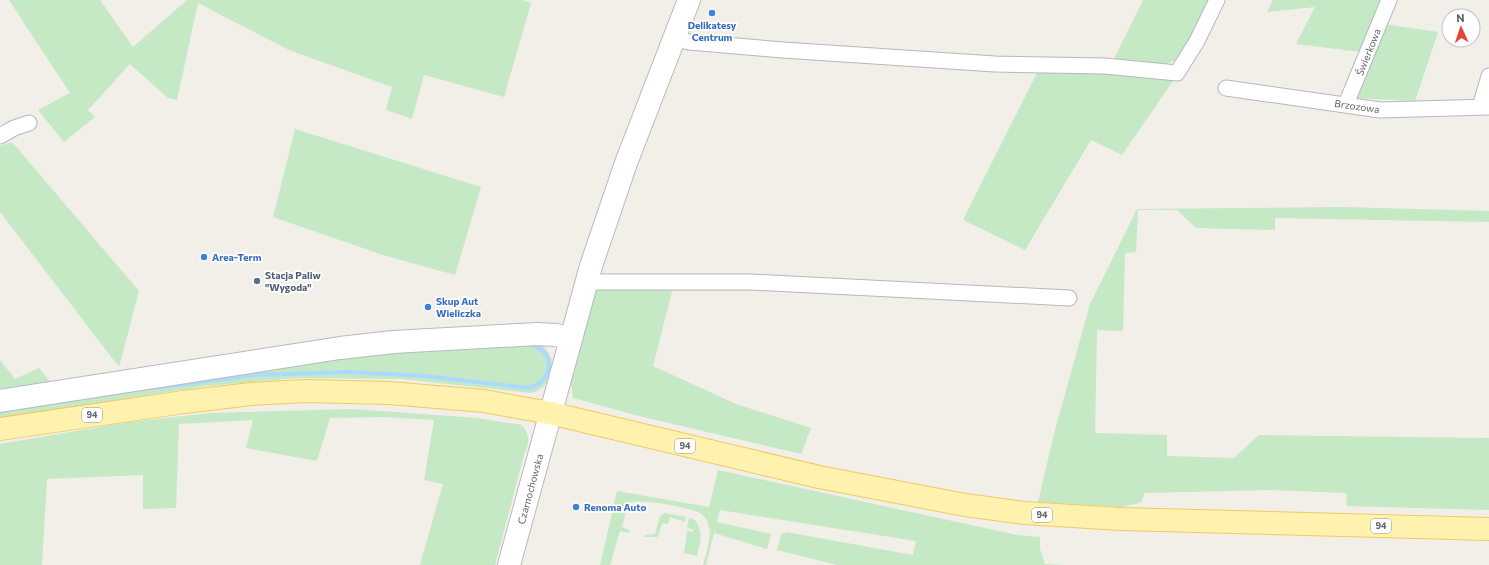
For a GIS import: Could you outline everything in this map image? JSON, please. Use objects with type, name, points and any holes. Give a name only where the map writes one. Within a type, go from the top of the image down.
[{"type":"main road","name":"94","points":[[0,429],[184,402],[252,394],[306,391],[389,393],[450,397],[484,401],[550,414],[819,477],[963,505],[1024,513],[1128,520],[1489,529]]},
{"type":"street","name":"Czarnochowska","points":[[509,565],[587,282],[626,163],[673,38],[689,0]]},
{"type":"street","points":[[673,38],[689,42],[739,47],[995,64],[1105,66],[1177,73],[1197,41],[1217,0]]},
{"type":"street","name":"Świerkowa","points":[[1346,104],[1389,0]]},
{"type":"street","points":[[1484,107],[1489,76]]},
{"type":"street","name":"Brzozowa","points":[[1226,88],[1380,110],[1484,107]]},
{"type":"street","points":[[0,136],[14,128],[29,123]]},
{"type":"street","points":[[587,282],[751,282],[1069,298]]},
{"type":"street","points":[[9,399],[275,358],[393,342],[537,334],[556,335],[571,339]]},
{"type":"green space","points":[[9,0],[100,0],[133,47],[187,0],[522,0],[531,3],[504,97],[424,75],[412,119],[386,110],[392,87],[289,50],[198,3],[177,100],[168,98],[130,64],[88,110],[95,117],[64,142],[38,110],[70,93]]},
{"type":"green space","points":[[1143,0],[1212,0],[1178,59],[1162,66],[1113,61]]},
{"type":"green space","points":[[1273,0],[1381,0],[1361,52],[1296,44],[1315,7],[1267,12]]},
{"type":"green space","points":[[1383,24],[1438,32],[1415,101],[1353,98]]},
{"type":"green space","points":[[1039,69],[1175,78],[1122,155],[1091,140],[1025,250],[963,220]]},
{"type":"green space","points":[[295,129],[481,187],[455,275],[383,255],[273,217]]},
{"type":"green space","points":[[12,142],[139,291],[119,367],[0,212],[0,146]]},
{"type":"green space","points":[[1342,207],[1489,211],[1489,222],[1275,218],[1275,230],[1196,228],[1177,210],[1138,210],[1136,252],[1125,253],[1123,331],[1097,330],[1095,433],[1167,435],[1167,456],[1234,458],[1259,435],[1489,438],[1489,510],[1347,506],[1346,493],[1273,490],[1144,493],[1142,502],[1123,507],[1038,502],[1055,430],[1090,304],[1137,209]]},
{"type":"green space","points":[[674,284],[653,366],[736,404],[811,428],[801,454],[639,416],[573,398],[570,374],[594,285]]},
{"type":"green space","points":[[541,344],[551,357],[553,364],[552,372],[550,378],[539,390],[531,393],[401,379],[298,378],[207,386],[0,418],[0,410],[374,350]]},
{"type":"green space","points":[[0,360],[15,379],[39,368],[52,384],[0,392]]},
{"type":"green space","points":[[352,409],[477,418],[522,425],[527,433],[528,443],[495,565],[420,565],[443,484],[424,480],[434,420],[385,417],[330,418],[317,461],[246,448],[253,420],[179,424],[176,508],[143,509],[143,475],[47,479],[42,565],[0,565],[0,444],[129,422],[210,413]]},
{"type":"green space","points":[[718,470],[1017,535],[1040,537],[1040,549],[1045,564],[1065,565],[837,565],[777,550],[781,535],[786,532],[913,555],[916,541],[720,510],[717,522],[771,534],[767,549],[714,533],[706,565],[703,565],[710,533],[708,523],[704,516],[700,513],[685,508],[653,502],[634,502],[628,503],[622,527],[629,530],[630,533],[620,531],[610,565],[600,565],[617,491],[709,507]]},
{"type":"green space","points":[[665,513],[686,517],[685,522],[670,517],[668,524],[662,523],[658,537],[644,537],[646,535],[655,534],[660,516]]},
{"type":"green space","points":[[689,518],[695,520],[700,529],[697,556],[684,553],[687,531],[693,532],[693,529],[687,528]]},
{"type":"waterway","points":[[155,388],[254,375],[349,372],[424,376],[529,388],[538,384],[544,379],[549,365],[544,352],[537,347],[528,344]]},
{"type":"place","name":"Delikatesy Centrum","points":[[712,13]]},
{"type":"place","name":"Area-Term","points":[[204,257]]},
{"type":"place","name":"Stacja Paliw \"Wygoda\"","points":[[257,281]]},
{"type":"place","name":"Skup Aut Wieliczka","points":[[428,307]]},
{"type":"place","name":"Renoma Auto","points":[[576,507]]}]
